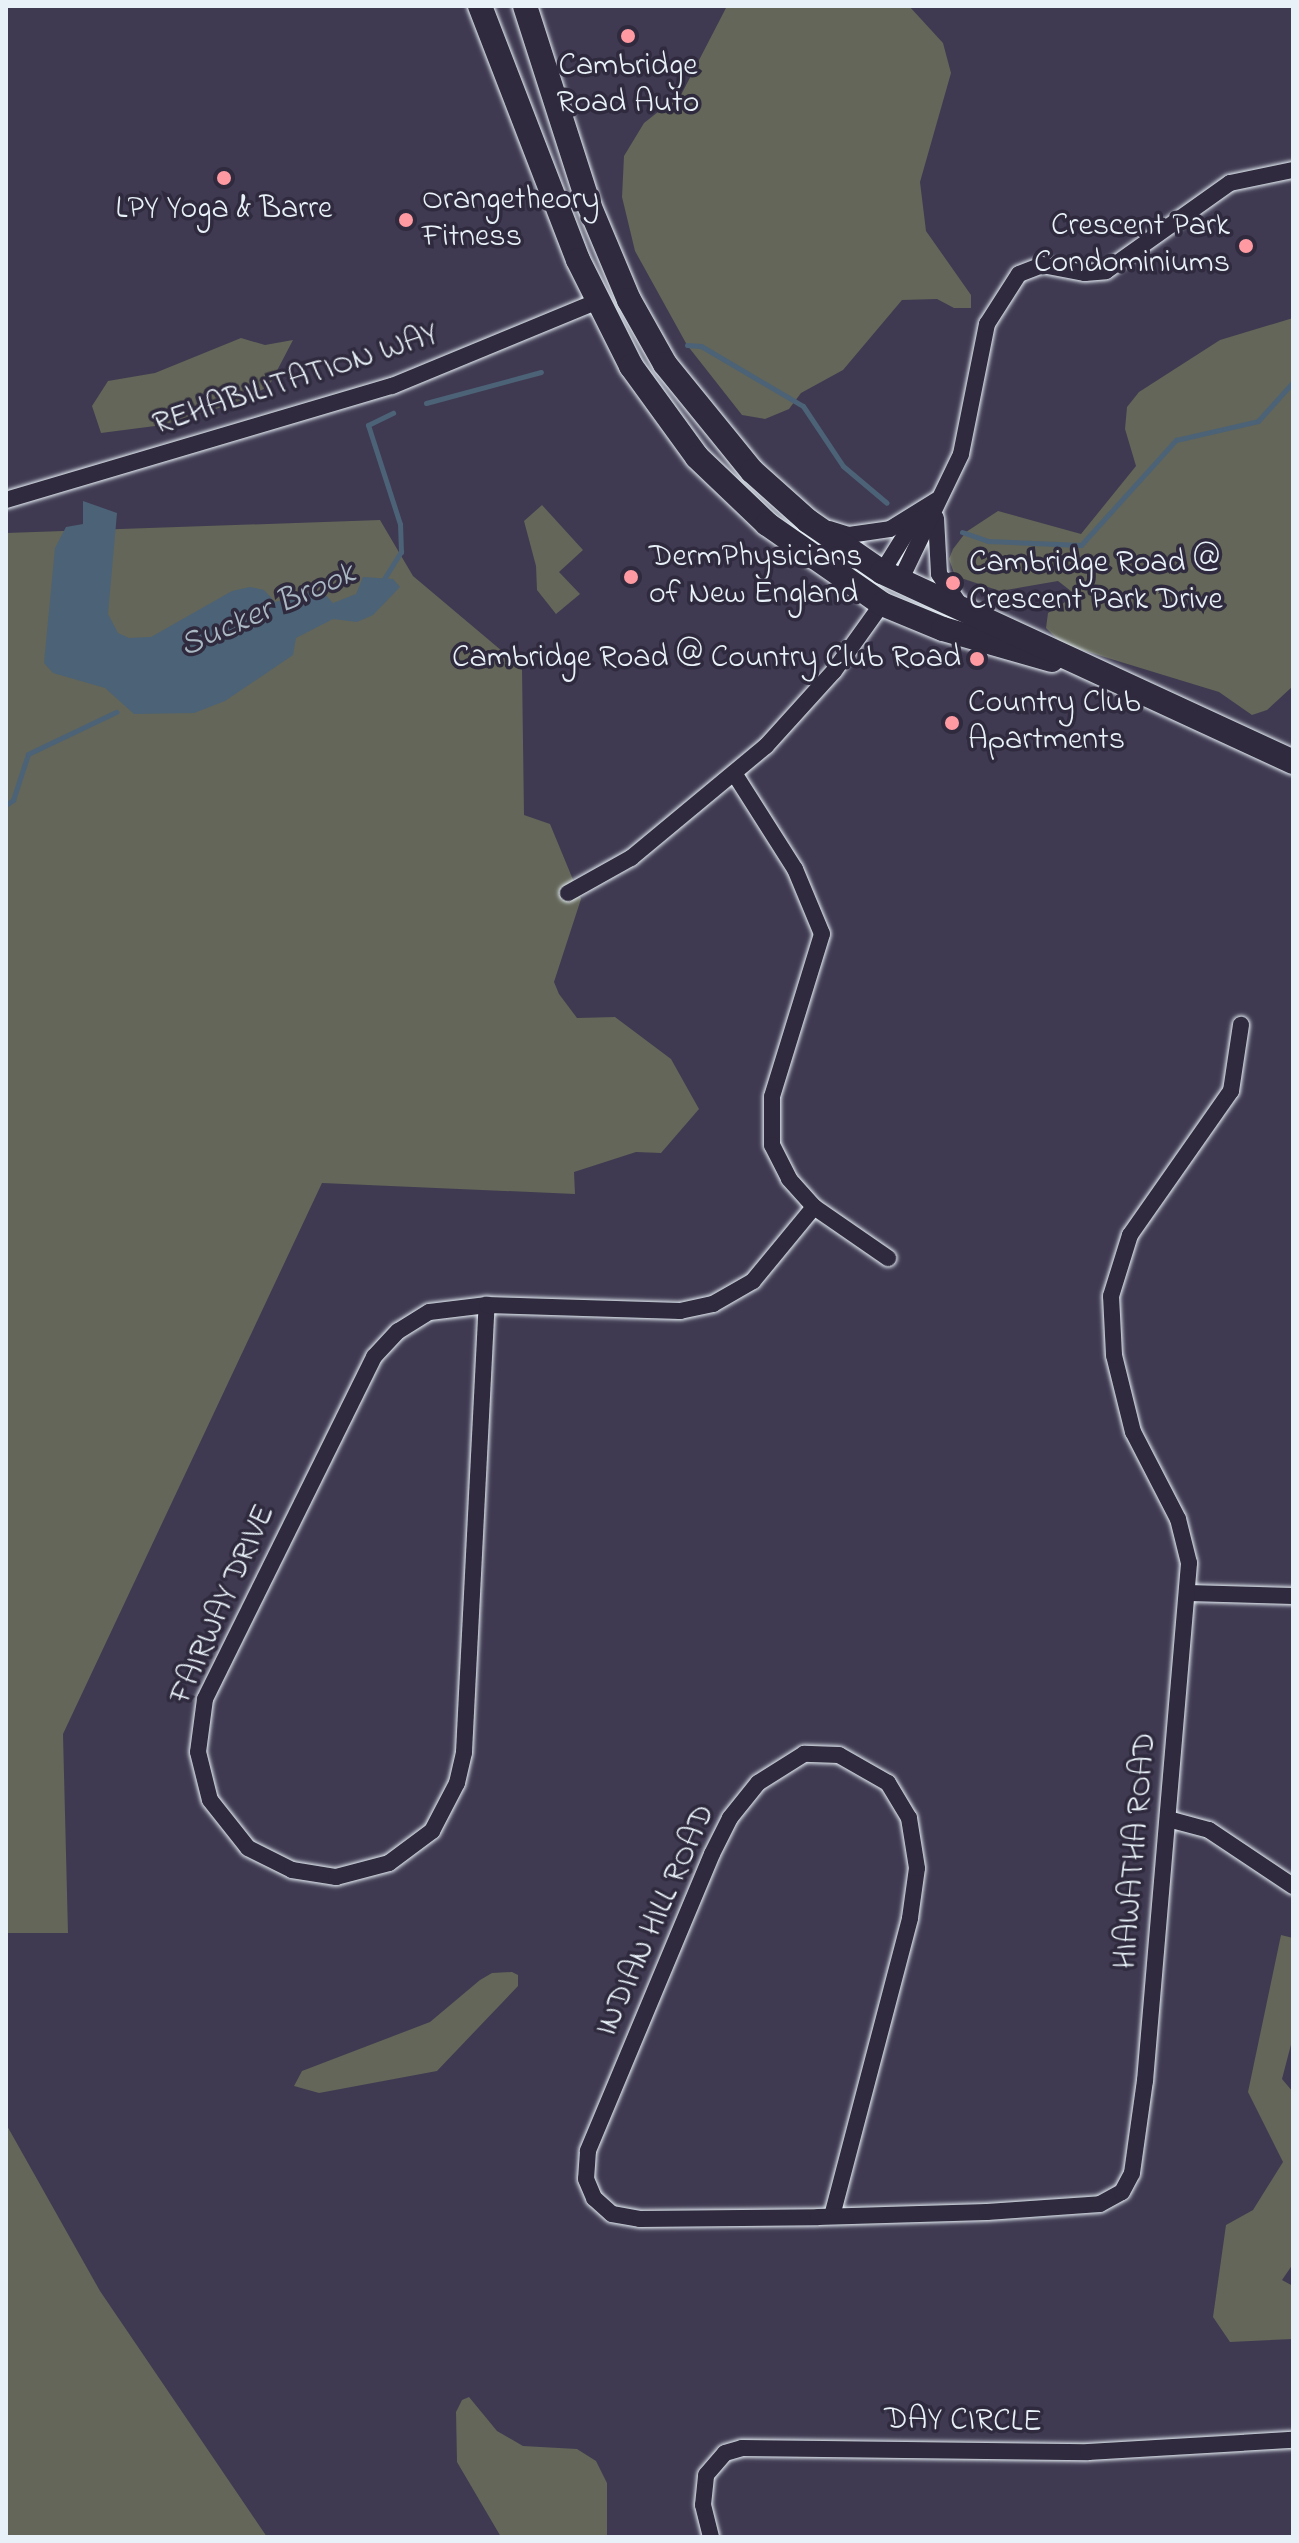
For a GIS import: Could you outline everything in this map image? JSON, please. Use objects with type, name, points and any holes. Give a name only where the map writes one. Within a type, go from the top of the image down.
[{"type":"highway","points":[[480,6],[559,216],[598,301],[646,389],[718,480],[819,564],[882,604],[979,641],[1097,671]]},
{"type":"highway","points":[[525,6],[607,252],[649,339],[721,436],[788,504],[891,577],[1293,762]]},
{"type":"highway","points":[[519,106],[553,93]]},
{"type":"highway","points":[[882,604],[891,577]]},
{"type":"street","points":[[891,577],[920,549],[937,500],[967,436],[987,324],[1019,274],[1042,265],[1085,273],[1106,271],[1230,183],[1293,170]]},
{"type":"street","name":"REHABILITATION WAY","points":[[6,500],[392,386],[598,301]]},
{"type":"street","points":[[788,504],[849,535],[890,529],[918,515],[937,500]]},
{"type":"street","points":[[937,500],[939,574],[953,598],[970,612]]},
{"type":"street","points":[[891,577],[918,515]]},
{"type":"street","points":[[568,893],[631,858],[734,773],[813,696],[882,604]]},
{"type":"street","points":[[734,773],[795,869],[822,929],[821,950],[769,1116],[779,1163],[814,1207],[888,1258]]},
{"type":"street","name":"HIAWATHA ROAD","points":[[594,2198],[612,2214],[640,2219],[832,2216],[1078,2207],[1111,2200],[1125,2189],[1139,2142],[1188,1593],[1184,1534],[1127,1413],[1112,1341],[1111,1296],[1121,1253],[1135,1225],[1231,1091],[1241,1025]]},
{"type":"street","name":"FAIRWAY DRIVE","points":[[487,1305],[464,1752],[457,1783],[432,1831],[389,1863],[336,1877],[292,1870],[248,1848],[210,1800],[198,1752],[205,1699],[374,1357],[398,1331],[429,1312],[487,1305],[680,1311],[713,1304],[753,1281],[814,1207]]},
{"type":"street","points":[[1188,1593],[1293,1596]]},
{"type":"street","name":"INDIAN HILL ROAD","points":[[594,2198],[586,2179],[588,2151],[721,1836],[744,1798],[771,1772],[794,1757],[821,1752],[871,1769],[896,1791],[909,1818],[917,1868],[910,1918],[832,2216]]},
{"type":"street","points":[[1168,1819],[1209,1830],[1293,1886]]},
{"type":"street","name":"DAY CIRCLE","points":[[711,2537],[703,2505],[706,2475],[725,2453],[742,2448],[1088,2452],[1293,2440]]},
{"type":"green space","points":[[727,6],[909,6],[943,43],[951,73],[920,182],[926,231],[971,295],[971,308],[954,308],[937,299],[902,300],[843,370],[801,393],[789,409],[765,419],[742,415],[687,345],[635,251],[622,197],[624,156],[644,123],[682,93]]},
{"type":"green space","points":[[1293,318],[1293,686],[1267,710],[1252,715],[1219,692],[1062,644],[1046,628],[1048,613],[1076,595],[1058,581],[1000,591],[955,576],[949,559],[953,549],[966,532],[998,511],[1081,534],[1136,466],[1125,429],[1127,407],[1139,392],[1220,340]]},
{"type":"green space","points":[[241,338],[265,345],[293,340],[269,386],[242,401],[163,425],[101,433],[92,406],[108,381],[155,373]]},
{"type":"green space","points":[[542,505],[583,550],[559,572],[580,594],[556,614],[537,590],[536,566],[524,521]]},
{"type":"green space","points":[[380,520],[413,576],[522,668],[524,815],[550,824],[581,899],[554,982],[559,994],[577,1018],[615,1017],[671,1059],[699,1109],[661,1153],[636,1152],[574,1172],[575,1194],[322,1183],[63,1734],[68,1933],[6,1933],[6,533]]},
{"type":"green space","points":[[1281,1935],[1293,1938],[1293,2037],[1282,2079],[1293,2092],[1293,2264],[1282,2280],[1293,2286],[1293,2339],[1230,2342],[1213,2317],[1226,2225],[1253,2210],[1283,2162],[1248,2092]]},
{"type":"green space","points":[[512,1972],[518,1975],[518,1986],[437,2071],[319,2093],[294,2086],[302,2071],[430,2022],[480,1980],[492,1973]]},
{"type":"green space","points":[[6,2124],[100,2291],[267,2537],[6,2537]]},
{"type":"green space","points":[[469,2397],[497,2431],[523,2446],[577,2449],[596,2461],[607,2483],[607,2537],[501,2537],[457,2462],[456,2412],[462,2400]]},
{"type":"water","points":[[83,501],[117,513],[108,614],[118,633],[129,638],[151,637],[232,591],[250,587],[264,590],[275,602],[323,592],[333,603],[356,594],[363,577],[393,579],[400,587],[373,615],[357,622],[333,619],[296,638],[293,655],[225,701],[194,713],[134,714],[105,688],[53,673],[44,663],[55,548],[66,527],[83,524]]},
{"type":"waterway","name":"Sucker Brook","points":[[687,345],[701,346],[803,406],[843,466],[887,503]]},
{"type":"waterway","name":"Sucker Brook","points":[[426,403],[541,372]]},
{"type":"waterway","name":"Sucker Brook","points":[[962,532],[988,541],[1081,545],[1176,440],[1258,421],[1293,382]]},
{"type":"waterway","name":"Sucker Brook","points":[[382,582],[401,552],[400,524],[368,425],[393,413]]},
{"type":"waterway","name":"Sucker Brook","points":[[6,805],[13,800],[28,754],[116,712]]},
{"type":"place","name":"Cambridge Road Auto","points":[[628,36]]},
{"type":"place","name":"LPY Yoga & Barre","points":[[224,178]]},
{"type":"place","name":"Orangetheory Fitness","points":[[406,220]]},
{"type":"place","name":"Crescent Park Condominiums","points":[[1246,246]]},
{"type":"place","name":"DermPhysicians of New England","points":[[631,577]]},
{"type":"place","name":"Cambridge Road @ Crescent Park Drive","points":[[953,583]]},
{"type":"place","name":"Cambridge Road @ Country Club Road","points":[[977,659]]},
{"type":"place","name":"Country Club Apartments","points":[[952,723]]}]
